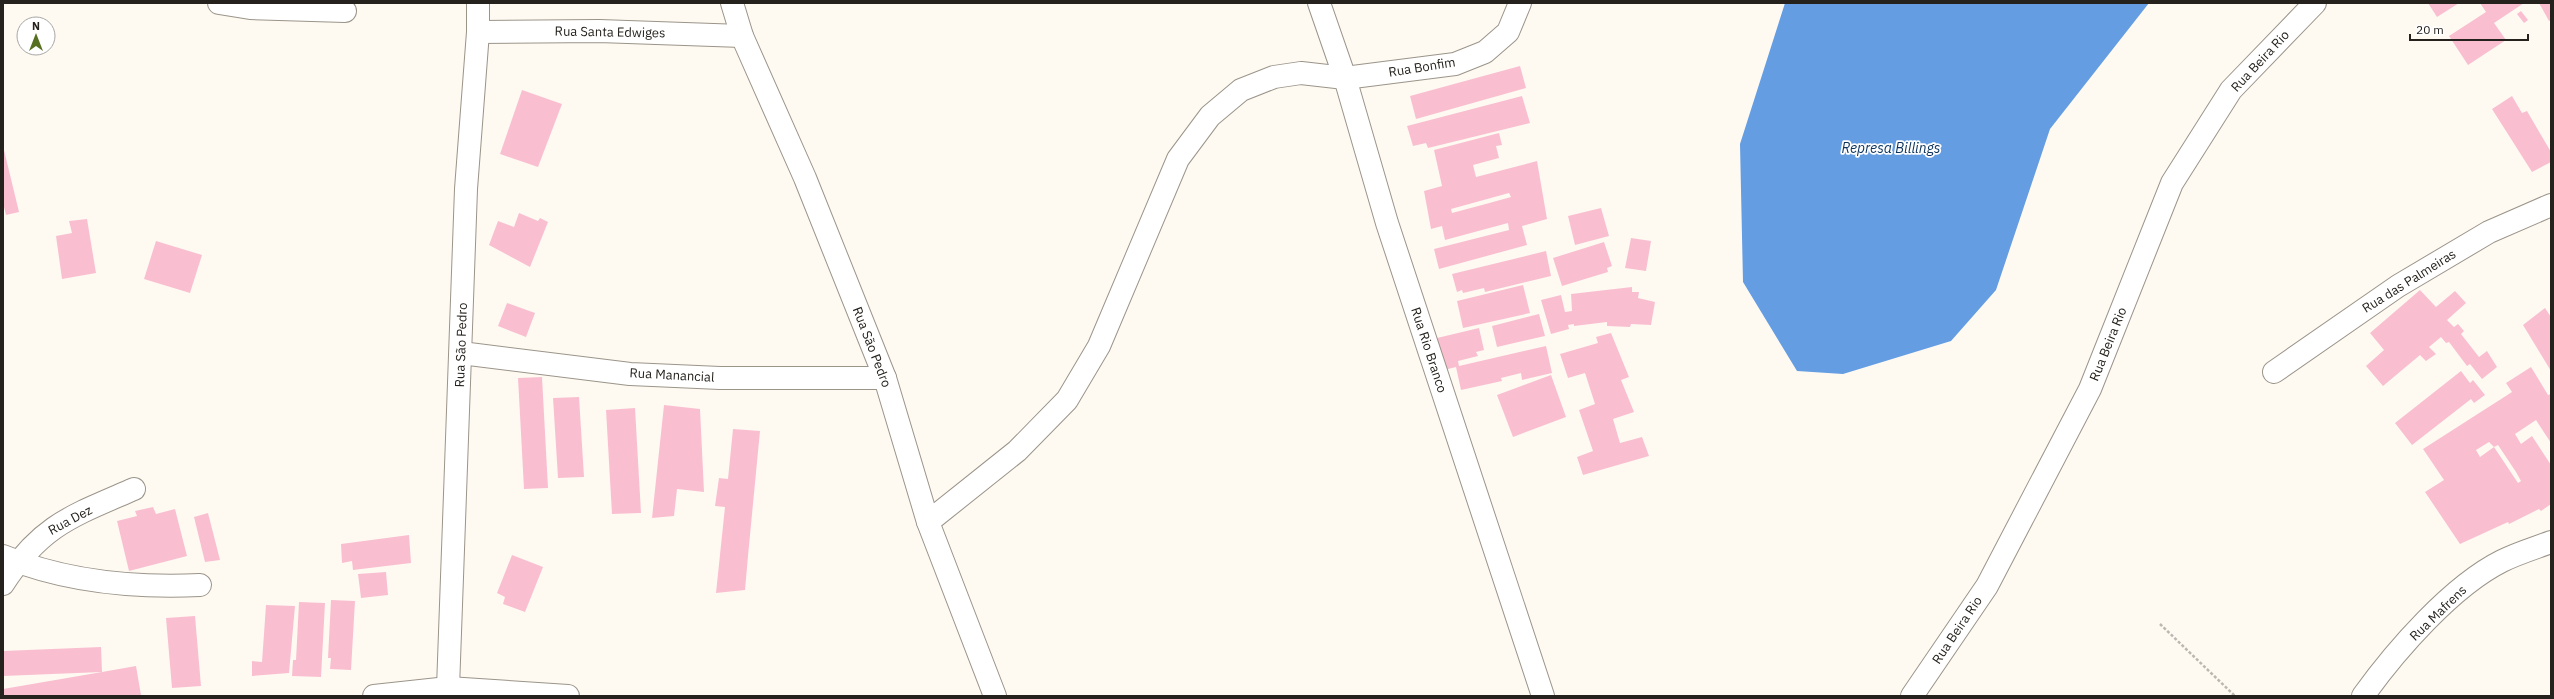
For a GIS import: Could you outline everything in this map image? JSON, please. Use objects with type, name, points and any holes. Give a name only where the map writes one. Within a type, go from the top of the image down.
[{"type":"street","points":[[219,3],[250,8],[345,12]]},
{"type":"street","name":"Rua São Pedro","points":[[448,688],[466,189],[478,32],[478,3]]},
{"type":"street","name":"Rua São Pedro","points":[[732,3],[742,36],[805,178],[885,378],[928,522],[995,696]]},
{"type":"street","name":"Rua Rio Branco","points":[[1319,3],[1345,78],[1387,223],[1544,696]]},
{"type":"street","name":"Rua Bonfim","points":[[928,522],[1017,451],[1067,400],[1099,346],[1178,159],[1210,116],[1241,90],[1274,77],[1301,73],[1345,78],[1455,64],[1485,52],[1508,32],[1520,3]]},
{"type":"street","name":"Rua Beira Rio","points":[[1912,696],[1987,586],[2086,396],[2172,184],[2232,90],[2315,3]]},
{"type":"street","name":"Rua Santa Edwiges","points":[[478,32],[599,31],[742,36]]},
{"type":"street","name":"Rua das Palmeiras","points":[[2274,372],[2398,286],[2489,232],[2551,205]]},
{"type":"street","name":"Rua Manancial","points":[[461,353],[630,374],[720,378],[885,378]]},
{"type":"street","name":"Rua Dez","points":[[3,584],[10,559],[42,535],[68,518],[134,489]]},
{"type":"street","name":"Rua Mafrens","points":[[2363,696],[2383,668],[2456,591],[2502,561],[2551,542]]},
{"type":"street","points":[[10,559],[74,577],[121,585],[200,585]]},
{"type":"street","points":[[374,696],[448,688],[568,696]]},
{"type":"path","points":[[2160,624],[2235,696]]},
{"type":"water","name":"Represa Billings","points":[[1785,3],[2149,3],[2050,129],[1996,290],[1951,341],[1843,374],[1797,371],[1743,282],[1740,144]]},
{"type":"building","points":[[2428,3],[2459,3],[2437,17]]},
{"type":"building","points":[[2480,3],[2524,3],[2494,23],[2506,40],[2468,65],[2449,36],[2486,12]]},
{"type":"building","points":[[2539,3],[2551,3],[2551,20],[2549,21]]},
{"type":"building","points":[[2521,11],[2528,20],[2524,23],[2517,14]]},
{"type":"building","points":[[1520,66],[1526,88],[1416,119],[1410,96]]},
{"type":"building","points":[[522,90],[562,104],[538,167],[500,154]]},
{"type":"building","points":[[1522,96],[1530,123],[1428,148],[1426,143],[1413,146],[1407,126]]},
{"type":"building","points":[[2512,96],[2522,113],[2527,111],[2551,152],[2551,162],[2532,172],[2492,109]]},
{"type":"building","points":[[1499,133],[1502,145],[1496,146],[1499,158],[1473,165],[1476,177],[1537,161],[1547,219],[1522,226],[1527,245],[1439,269],[1434,249],[1509,230],[1508,223],[1445,240],[1442,226],[1431,229],[1424,191],[1442,186],[1434,150]],"holes":[[[1509,193],[1511,197],[1452,213],[1451,209]]]},
{"type":"building","points":[[4,150],[19,212],[6,215],[3,203]]},
{"type":"building","points":[[1601,208],[1609,236],[1575,245],[1568,216]]},
{"type":"building","points":[[519,213],[538,221],[540,218],[548,222],[530,267],[489,245],[498,221],[514,227]]},
{"type":"building","points":[[87,219],[96,273],[62,279],[56,236],[72,233],[69,221]]},
{"type":"building","points":[[1631,238],[1651,241],[1646,271],[1625,268]]},
{"type":"building","points":[[156,241],[202,255],[190,293],[144,279]]},
{"type":"building","points":[[1604,242],[1612,266],[1607,268],[1608,272],[1562,286],[1553,258]]},
{"type":"building","points":[[1546,251],[1551,276],[1485,292],[1484,288],[1463,293],[1462,290],[1457,292],[1452,274]]},
{"type":"building","points":[[1523,285],[1530,313],[1463,328],[1457,301]]},
{"type":"building","points":[[1632,287],[1632,292],[1639,292],[1638,298],[1655,302],[1651,325],[1631,324],[1630,327],[1607,326],[1607,322],[1574,326],[1574,324],[1568,325],[1569,329],[1551,334],[1541,300],[1561,295],[1565,312],[1572,311],[1571,294]]},
{"type":"building","points":[[2420,290],[2436,307],[2455,291],[2466,303],[2447,320],[2454,327],[2458,324],[2464,331],[2461,334],[2479,357],[2487,351],[2497,367],[2482,379],[2470,364],[2467,366],[2449,342],[2446,343],[2441,337],[2429,347],[2436,354],[2426,361],[2420,355],[2383,386],[2366,366],[2384,350],[2370,333]]},
{"type":"building","points":[[507,303],[535,313],[526,337],[498,326]]},
{"type":"building","points":[[2545,308],[2551,317],[2551,371],[2523,325]]},
{"type":"building","points":[[1539,314],[1545,336],[1497,347],[1492,326]]},
{"type":"building","points":[[1479,328],[1484,350],[1476,352],[1478,356],[1458,361],[1459,366],[1546,346],[1552,373],[1522,380],[1521,373],[1501,378],[1502,381],[1461,390],[1456,367],[1444,370],[1437,338]]},
{"type":"building","points":[[1611,333],[1629,377],[1621,380],[1634,412],[1613,419],[1620,443],[1642,437],[1649,456],[1583,475],[1577,457],[1593,451],[1579,410],[1595,404],[1585,373],[1568,378],[1560,354],[1598,343],[1596,337]]},
{"type":"building","points":[[2531,367],[2548,395],[2551,394],[2551,443],[2536,420],[2515,434],[2521,444],[2532,436],[2551,465],[2551,504],[2541,511],[2539,509],[2509,524],[2508,522],[2460,544],[2425,492],[2444,480],[2423,449],[2512,392],[2506,383]],"holes":[[[2489,442],[2494,447],[2480,457],[2476,450]],[[2498,445],[2521,481],[2518,483],[2494,447]]]},
{"type":"building","points":[[2461,371],[2470,383],[2473,380],[2485,395],[2474,403],[2471,399],[2412,445],[2395,423]]},
{"type":"building","points":[[1551,375],[1566,417],[1513,437],[1497,395]]},
{"type":"building","points":[[542,377],[548,488],[524,489],[518,378]]},
{"type":"building","points":[[579,397],[584,477],[558,478],[553,398]]},
{"type":"building","points":[[664,405],[700,409],[704,492],[677,489],[674,516],[652,518]]},
{"type":"building","points":[[635,408],[641,513],[612,514],[606,410]]},
{"type":"building","points":[[733,429],[760,431],[745,590],[716,593],[725,507],[715,506],[719,478],[728,479]]},
{"type":"building","points":[[153,507],[156,514],[175,509],[187,556],[129,571],[117,521],[137,516],[135,511]]},
{"type":"building","points":[[208,513],[220,560],[205,562],[194,517]]},
{"type":"building","points":[[409,535],[411,563],[353,570],[352,561],[342,563],[341,544]]},
{"type":"building","points":[[512,555],[543,567],[525,612],[503,604],[505,597],[497,593]]},
{"type":"building","points":[[386,572],[388,595],[361,598],[358,574]]},
{"type":"building","points":[[331,600],[355,601],[351,670],[330,669],[331,658],[328,658]]},
{"type":"building","points":[[299,602],[325,603],[321,677],[292,676],[293,660],[296,660]]},
{"type":"building","points":[[266,605],[295,606],[289,673],[252,676],[252,661],[262,662]]},
{"type":"building","points":[[195,616],[201,686],[172,688],[166,618]]},
{"type":"building","points":[[101,647],[102,672],[3,676],[3,651]]},
{"type":"building","points":[[136,666],[141,695],[3,696],[3,689]]}]
